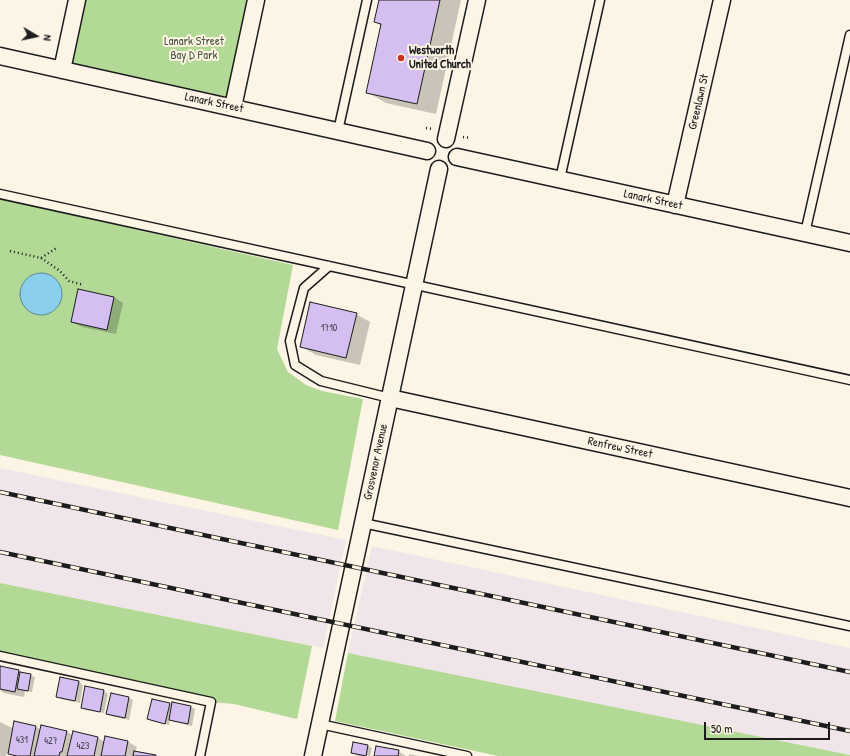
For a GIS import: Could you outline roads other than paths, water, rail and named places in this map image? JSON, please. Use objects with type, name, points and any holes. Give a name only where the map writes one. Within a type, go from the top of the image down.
[{"type":"street","points":[[62,70],[77,0]]},
{"type":"street","points":[[233,107],[256,0]]},
{"type":"street","points":[[446,139],[477,0]]},
{"type":"street","name":"Greenlawn St","points":[[675,205],[722,0]]},
{"type":"street","name":"Lanark Street","points":[[0,56],[427,151]]},
{"type":"street","points":[[446,139],[456,148],[457,157],[452,165],[439,169],[431,164],[427,151],[429,146],[436,140],[446,139]]},
{"type":"street","name":"Lanark Street","points":[[457,157],[850,244]]},
{"type":"street","name":"Grosvenor Avenue","points":[[313,756],[439,169]]},
{"type":"street","name":"Renfrew Street","points":[[390,398],[850,498]]},
{"type":"lane","points":[[338,131],[366,0]]},
{"type":"lane","points":[[560,179],[600,0]]},
{"type":"lane","points":[[805,233],[850,35]]},
{"type":"lane","points":[[0,194],[850,380]]},
{"type":"lane","points":[[329,266],[304,288],[290,341],[295,365],[322,381],[390,398]]},
{"type":"lane","points":[[363,523],[850,626]]},
{"type":"lane","points":[[0,656],[212,702],[200,756]]},
{"type":"lane","points":[[320,724],[467,756]]},
{"type":"water","points":[[41,273],[56,279],[62,294],[56,309],[41,315],[26,309],[20,294],[26,279]]},
{"type":"railway","points":[[0,492],[850,672]]},
{"type":"railway","points":[[0,552],[850,731]]},
{"type":"place","name":"Westworth United Church","points":[[401,58]]},
{"type":"park label","name":"Lanark Street Bay D Park","points":[[194,49]]}]
